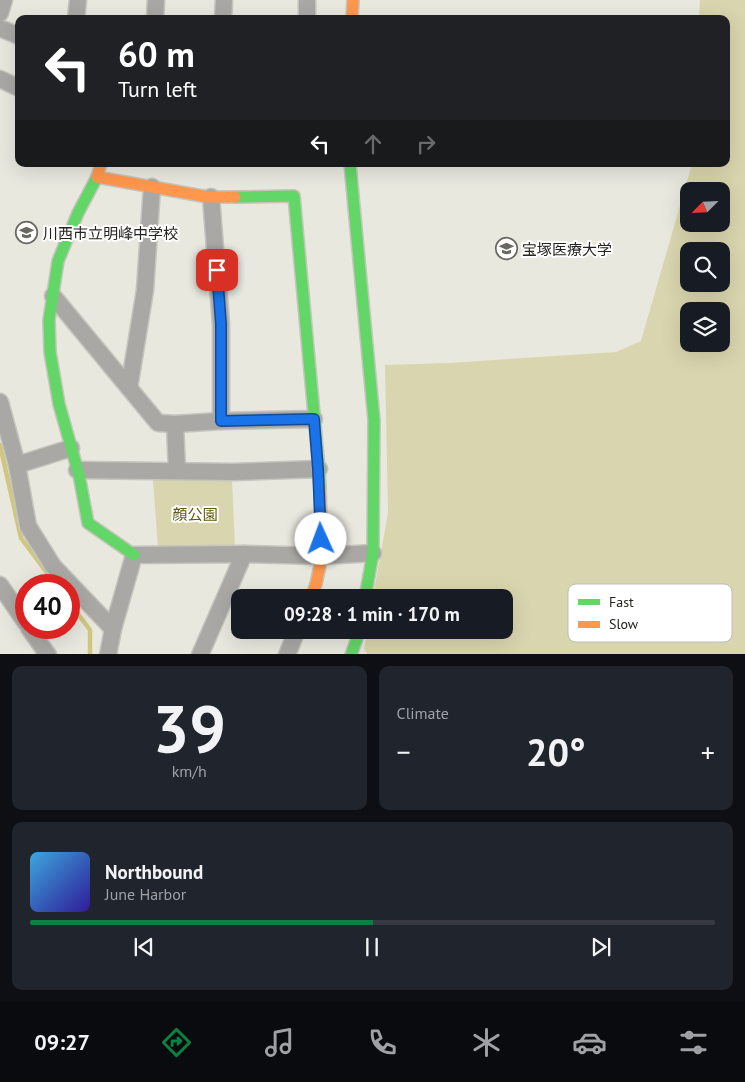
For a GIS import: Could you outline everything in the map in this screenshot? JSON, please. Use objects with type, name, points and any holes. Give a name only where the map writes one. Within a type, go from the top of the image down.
[{"type":"street","points":[[0,13],[4,0]]},
{"type":"street","points":[[76,15],[78,0]]},
{"type":"street","points":[[155,15],[156,0]]},
{"type":"street","points":[[223,15],[224,0]]},
{"type":"street","points":[[307,0],[307,15]]},
{"type":"street","points":[[352,15],[353,0]]},
{"type":"street","points":[[0,28],[15,34]]},
{"type":"street","points":[[0,79],[15,86]]},
{"type":"street","points":[[100,167],[58,260],[49,320],[50,352],[59,404],[77,470],[88,523],[134,555],[244,554],[322,556],[373,553]]},
{"type":"street","points":[[350,167],[374,420],[373,553],[367,589]]},
{"type":"street","points":[[97,177],[211,197],[294,196],[318,469],[322,556],[314,589]]},
{"type":"street","points":[[129,388],[145,290],[152,187]]},
{"type":"street","points":[[211,197],[221,324],[221,421]]},
{"type":"street","points":[[53,296],[158,423],[314,419]]},
{"type":"street","points":[[0,402],[17,465],[28,526],[53,566],[114,629]]},
{"type":"street","points":[[175,424],[177,471]]},
{"type":"street","points":[[17,465],[71,448]]},
{"type":"street","points":[[77,470],[233,472],[318,469]]},
{"type":"street","points":[[200,654],[244,554]]},
{"type":"street","points":[[108,654],[134,555]]},
{"type":"street","points":[[0,585],[15,607]]},
{"type":"street","points":[[37,639],[48,654]]},
{"type":"street","points":[[287,654],[293,639]]},
{"type":"street","points":[[351,654],[357,639]]},
{"type":"green space","points":[[700,0],[745,0],[745,654],[367,654],[364,649],[366,639],[513,639],[513,589],[374,589],[388,513],[385,365],[449,363],[616,352],[641,341],[680,206],[680,232],[730,232],[730,182],[687,182],[691,167],[730,167],[730,15],[699,15]]},
{"type":"green space","name":"顔公園","points":[[153,480],[232,480],[235,548],[158,548]]},
{"type":"waterway","points":[[0,445],[21,538],[48,574]]},
{"type":"waterway","points":[[80,617],[90,630],[90,654]]},
{"type":"traffic: fast","points":[[350,167],[374,420],[373,553],[367,589]]},
{"type":"traffic: fast","points":[[97,177],[78,213],[58,261],[49,320],[50,352],[59,404],[79,475],[88,523],[134,555]]},
{"type":"traffic: fast","points":[[235,197],[294,196],[320,488]]},
{"type":"traffic: fast","points":[[351,654],[357,639]]},
{"type":"traffic: slow","points":[[352,15],[353,0]]},
{"type":"traffic: slow","points":[[100,167],[97,177],[208,197],[235,197]]},
{"type":"traffic: slow","points":[[314,589],[322,556],[320,488]]},
{"type":"place","name":"川西市立明峰中学校","points":[[27,233]]},
{"type":"place","name":"宝塚医療大学","points":[[506,249]]},
{"type":"route","points":[[217,270],[221,324],[221,421],[314,419],[321,539]]}]
